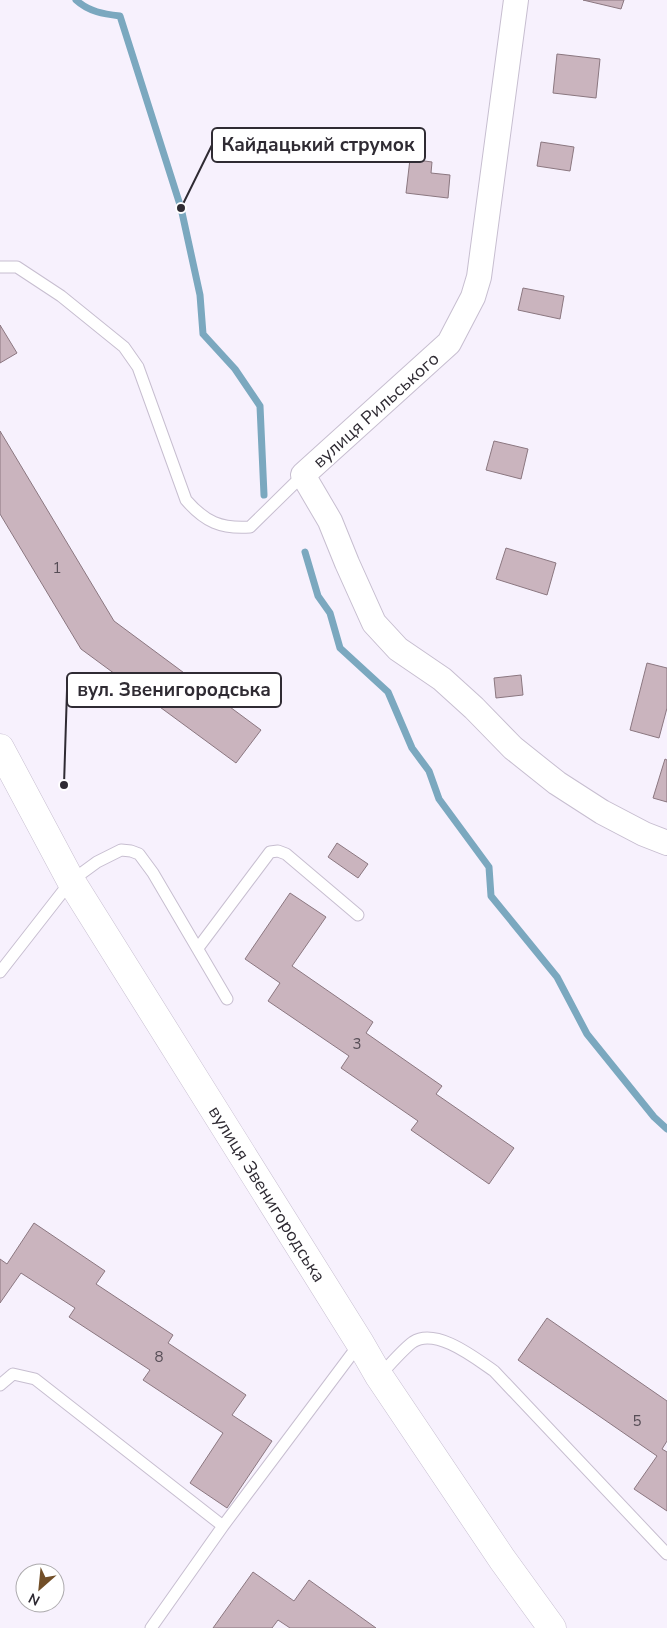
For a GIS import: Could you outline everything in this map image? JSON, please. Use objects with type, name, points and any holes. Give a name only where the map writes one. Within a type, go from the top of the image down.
[{"type":"street","name":"вулиця Рильського","points":[[516,0],[479,277],[473,297],[449,343],[303,475],[330,521],[374,623],[398,649],[442,679],[474,708],[512,748],[557,783],[610,817],[667,843]]},
{"type":"street","name":"вулиця Звенигородська","points":[[0,748],[71,881],[379,1376],[502,1559],[552,1628]]},
{"type":"lane","points":[[0,267],[16,266],[61,296],[124,347],[138,367],[186,500],[198,513],[211,522],[232,528],[250,527],[303,475]]},
{"type":"lane","points":[[0,972],[71,881],[97,862],[122,850],[139,854],[153,873],[227,999]]},
{"type":"lane","points":[[198,948],[270,852],[278,851],[292,859],[358,915]]},
{"type":"lane","points":[[379,1376],[413,1342],[434,1337],[465,1352],[494,1371],[667,1554]]},
{"type":"lane","points":[[151,1628],[223,1526],[360,1343]]},
{"type":"lane","points":[[0,1385],[13,1374],[35,1379],[223,1526]]},
{"type":"building","points":[[583,0],[624,0],[621,9]]},
{"type":"building","points":[[557,54],[600,59],[596,98],[553,93]]},
{"type":"building","points":[[541,142],[574,147],[570,171],[537,166]]},
{"type":"building","points":[[410,159],[432,162],[431,173],[450,175],[448,198],[406,193]]},
{"type":"building","points":[[523,288],[564,296],[560,319],[518,310]]},
{"type":"building","points":[[0,325],[17,353],[0,363]]},
{"type":"building","points":[[0,431],[114,621],[261,730],[236,763],[81,649],[0,514]]},
{"type":"building","points":[[494,441],[528,449],[521,479],[486,470]]},
{"type":"building","points":[[506,548],[556,563],[547,595],[496,579]]},
{"type":"building","points":[[647,663],[667,668],[667,708],[659,738],[630,730]]},
{"type":"building","points":[[521,675],[523,695],[496,698],[494,678]]},
{"type":"building","points":[[665,759],[667,760],[667,802],[653,798]]},
{"type":"building","points":[[337,843],[368,864],[358,878],[328,857]]},
{"type":"building","points":[[290,893],[326,917],[292,966],[373,1022],[366,1033],[442,1086],[436,1094],[514,1148],[489,1184],[411,1130],[418,1121],[341,1068],[349,1056],[268,1001],[280,983],[245,959]]},
{"type":"building","points":[[34,1223],[105,1271],[96,1284],[173,1335],[168,1343],[246,1395],[232,1415],[272,1441],[227,1508],[190,1483],[223,1433],[143,1380],[150,1370],[69,1317],[75,1308],[21,1273],[0,1303],[0,1259],[7,1264]]},
{"type":"building","points":[[547,1318],[667,1401],[667,1441],[662,1449],[667,1452],[667,1511],[634,1489],[657,1456],[518,1360]]},
{"type":"building","points":[[253,1572],[294,1601],[309,1580],[376,1628],[290,1628],[278,1620],[272,1628],[213,1628]]},
{"type":"waterway","points":[[76,0],[91,10],[120,16],[181,208],[200,295],[203,334],[235,369],[260,406],[264,495]]},
{"type":"waterway","points":[[305,552],[318,596],[330,613],[340,648],[388,692],[412,748],[429,771],[439,799],[489,867],[491,896],[557,977],[587,1034],[654,1117],[667,1129]]},
{"type":"place","name":"Кайдацький струмок","points":[[181,208]]},
{"type":"place","name":"вул. Звенигородська","points":[[64,785]]}]
